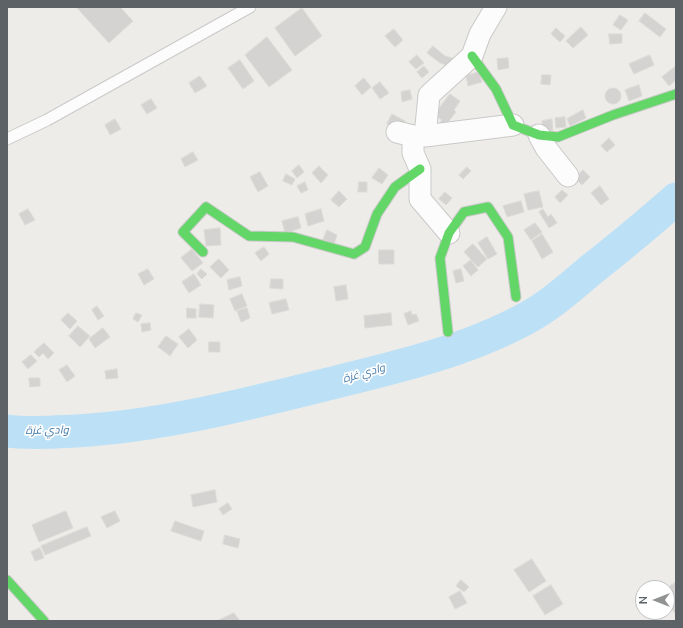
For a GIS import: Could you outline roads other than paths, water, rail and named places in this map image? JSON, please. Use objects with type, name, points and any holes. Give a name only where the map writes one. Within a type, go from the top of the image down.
[{"type":"street","points":[[449,234],[420,199],[420,169],[413,153],[412,135],[429,95],[472,56],[480,34],[496,7]]},
{"type":"street","points":[[472,56],[496,89],[513,125]]},
{"type":"street","points":[[412,135],[513,125],[539,135],[558,137],[613,115],[676,94]]},
{"type":"street","points":[[539,135],[546,148],[568,176]]},
{"type":"street","points":[[203,252],[183,232],[206,207],[248,236],[293,237],[354,254],[365,247],[377,214],[395,187],[420,169]]},
{"type":"street","points":[[448,332],[440,258],[449,234],[464,212],[488,207],[508,237],[516,297]]},
{"type":"street","points":[[7,580],[44,621]]},
{"type":"lane","points":[[7,139],[47,120],[250,7]]},
{"type":"waterway","name":"وادي غزة","points":[[7,431],[33,433],[76,431],[138,425],[169,420],[230,408],[399,366],[451,351],[501,331],[543,308],[560,296],[676,199]]}]
